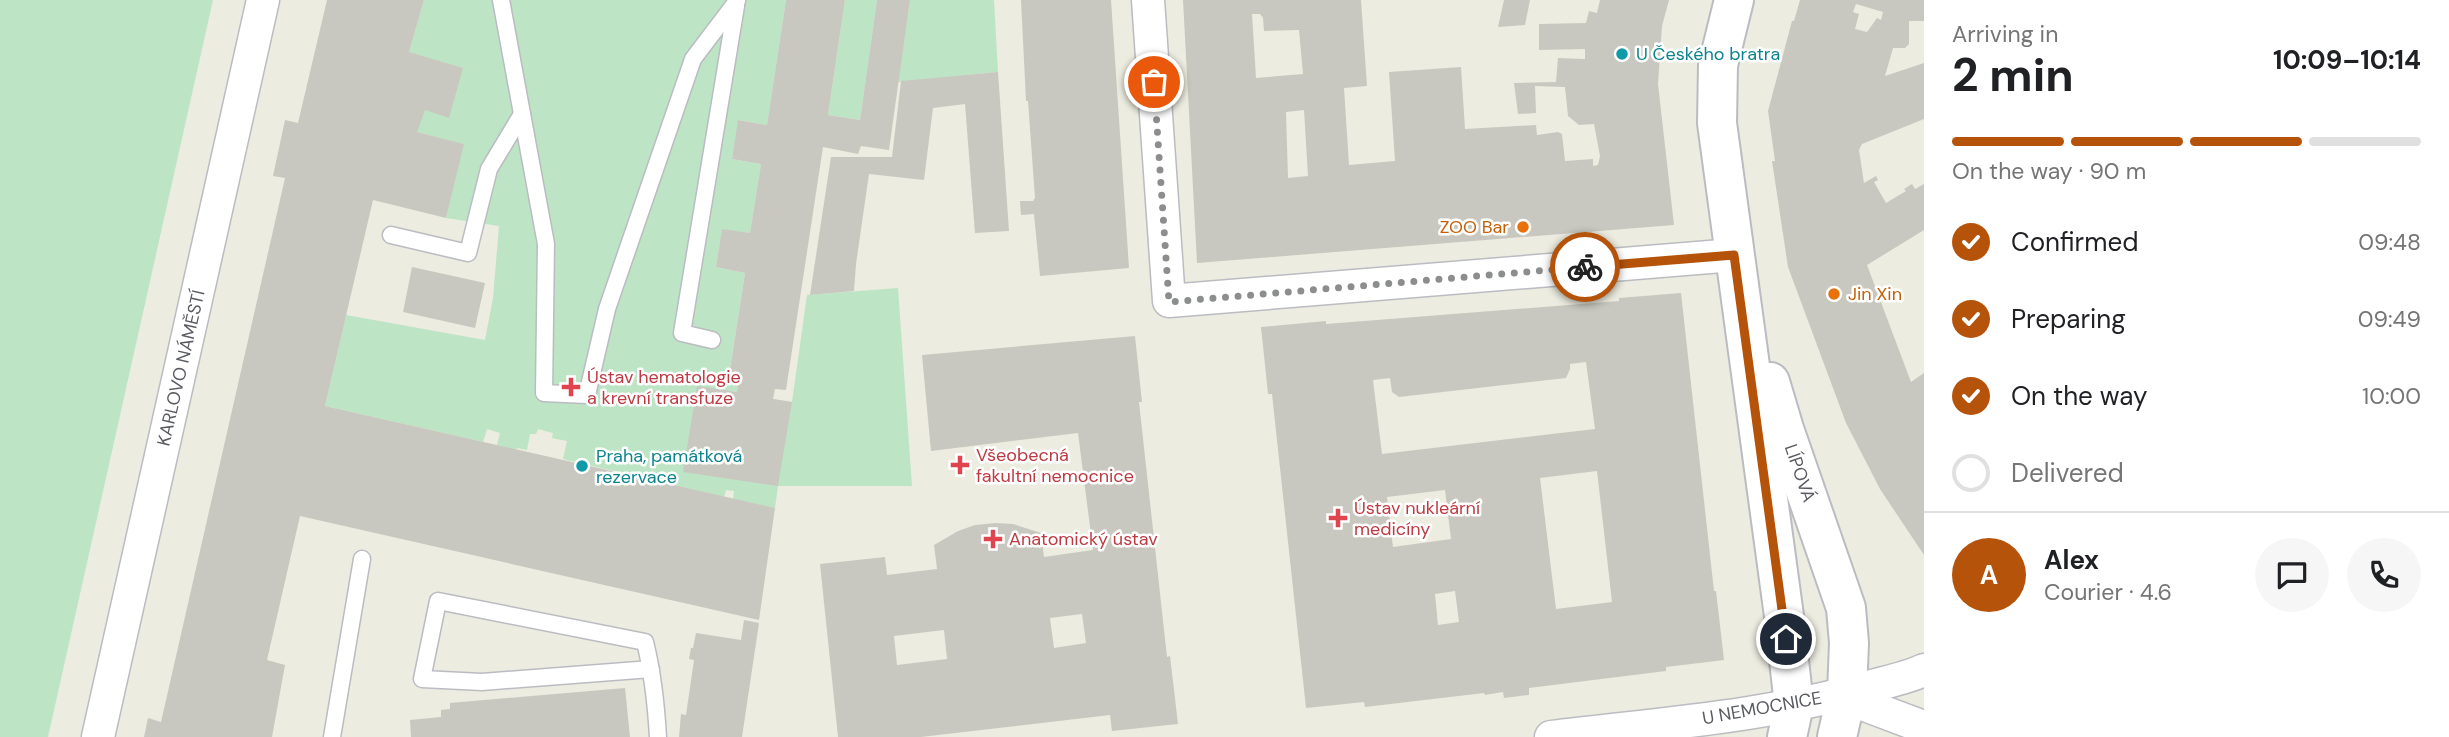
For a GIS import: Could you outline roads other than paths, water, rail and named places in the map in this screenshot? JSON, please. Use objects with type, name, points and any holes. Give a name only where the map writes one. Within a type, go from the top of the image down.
[{"type":"street","name":"KARLOVO NÁMĚSTÍ","points":[[99,737],[263,0]]},
{"type":"street","points":[[1148,0],[1169,302],[1734,255]]},
{"type":"street","name":"LÍPOVÁ","points":[[1734,0],[1718,65],[1717,123],[1784,616],[1790,721]]},
{"type":"street","name":"LÍPOVÁ","points":[[1734,255],[1784,429],[1846,608],[1849,643],[1847,693],[1837,737]]},
{"type":"street","name":"U NEMOCNICE","points":[[1551,737],[1723,716],[1790,721],[1847,693],[1924,670]]},
{"type":"street","points":[[1847,693],[1865,705],[1918,725],[1924,730]]},
{"type":"lane","points":[[500,0],[546,244],[544,393],[587,395],[607,309],[693,59],[737,0]]},
{"type":"lane","points":[[712,340],[682,333],[737,0]]},
{"type":"lane","points":[[391,235],[468,253],[489,169],[522,114]]},
{"type":"lane","points":[[332,737],[362,559]]},
{"type":"lane","points":[[651,669],[482,682],[422,679],[438,601],[645,642],[651,669],[655,687],[658,737]]},
{"type":"place","name":"U Českého bratra","points":[[1622,54]]},
{"type":"place","name":"ZOO Bar","points":[[1523,227]]},
{"type":"place","name":"Jin Xin","points":[[1834,294]]},
{"type":"place","name":"Ústav hematologie a krevní transfuze","points":[[571,387]]},
{"type":"place","name":"Všeobecná fakultní nemocnice","points":[[960,465]]},
{"type":"place","name":"Praha, památková rezervace","points":[[582,466]]},
{"type":"place","name":"Ústav nukleární medicíny","points":[[1338,518]]},
{"type":"place","name":"Anatomický ústav","points":[[993,539]]}]
